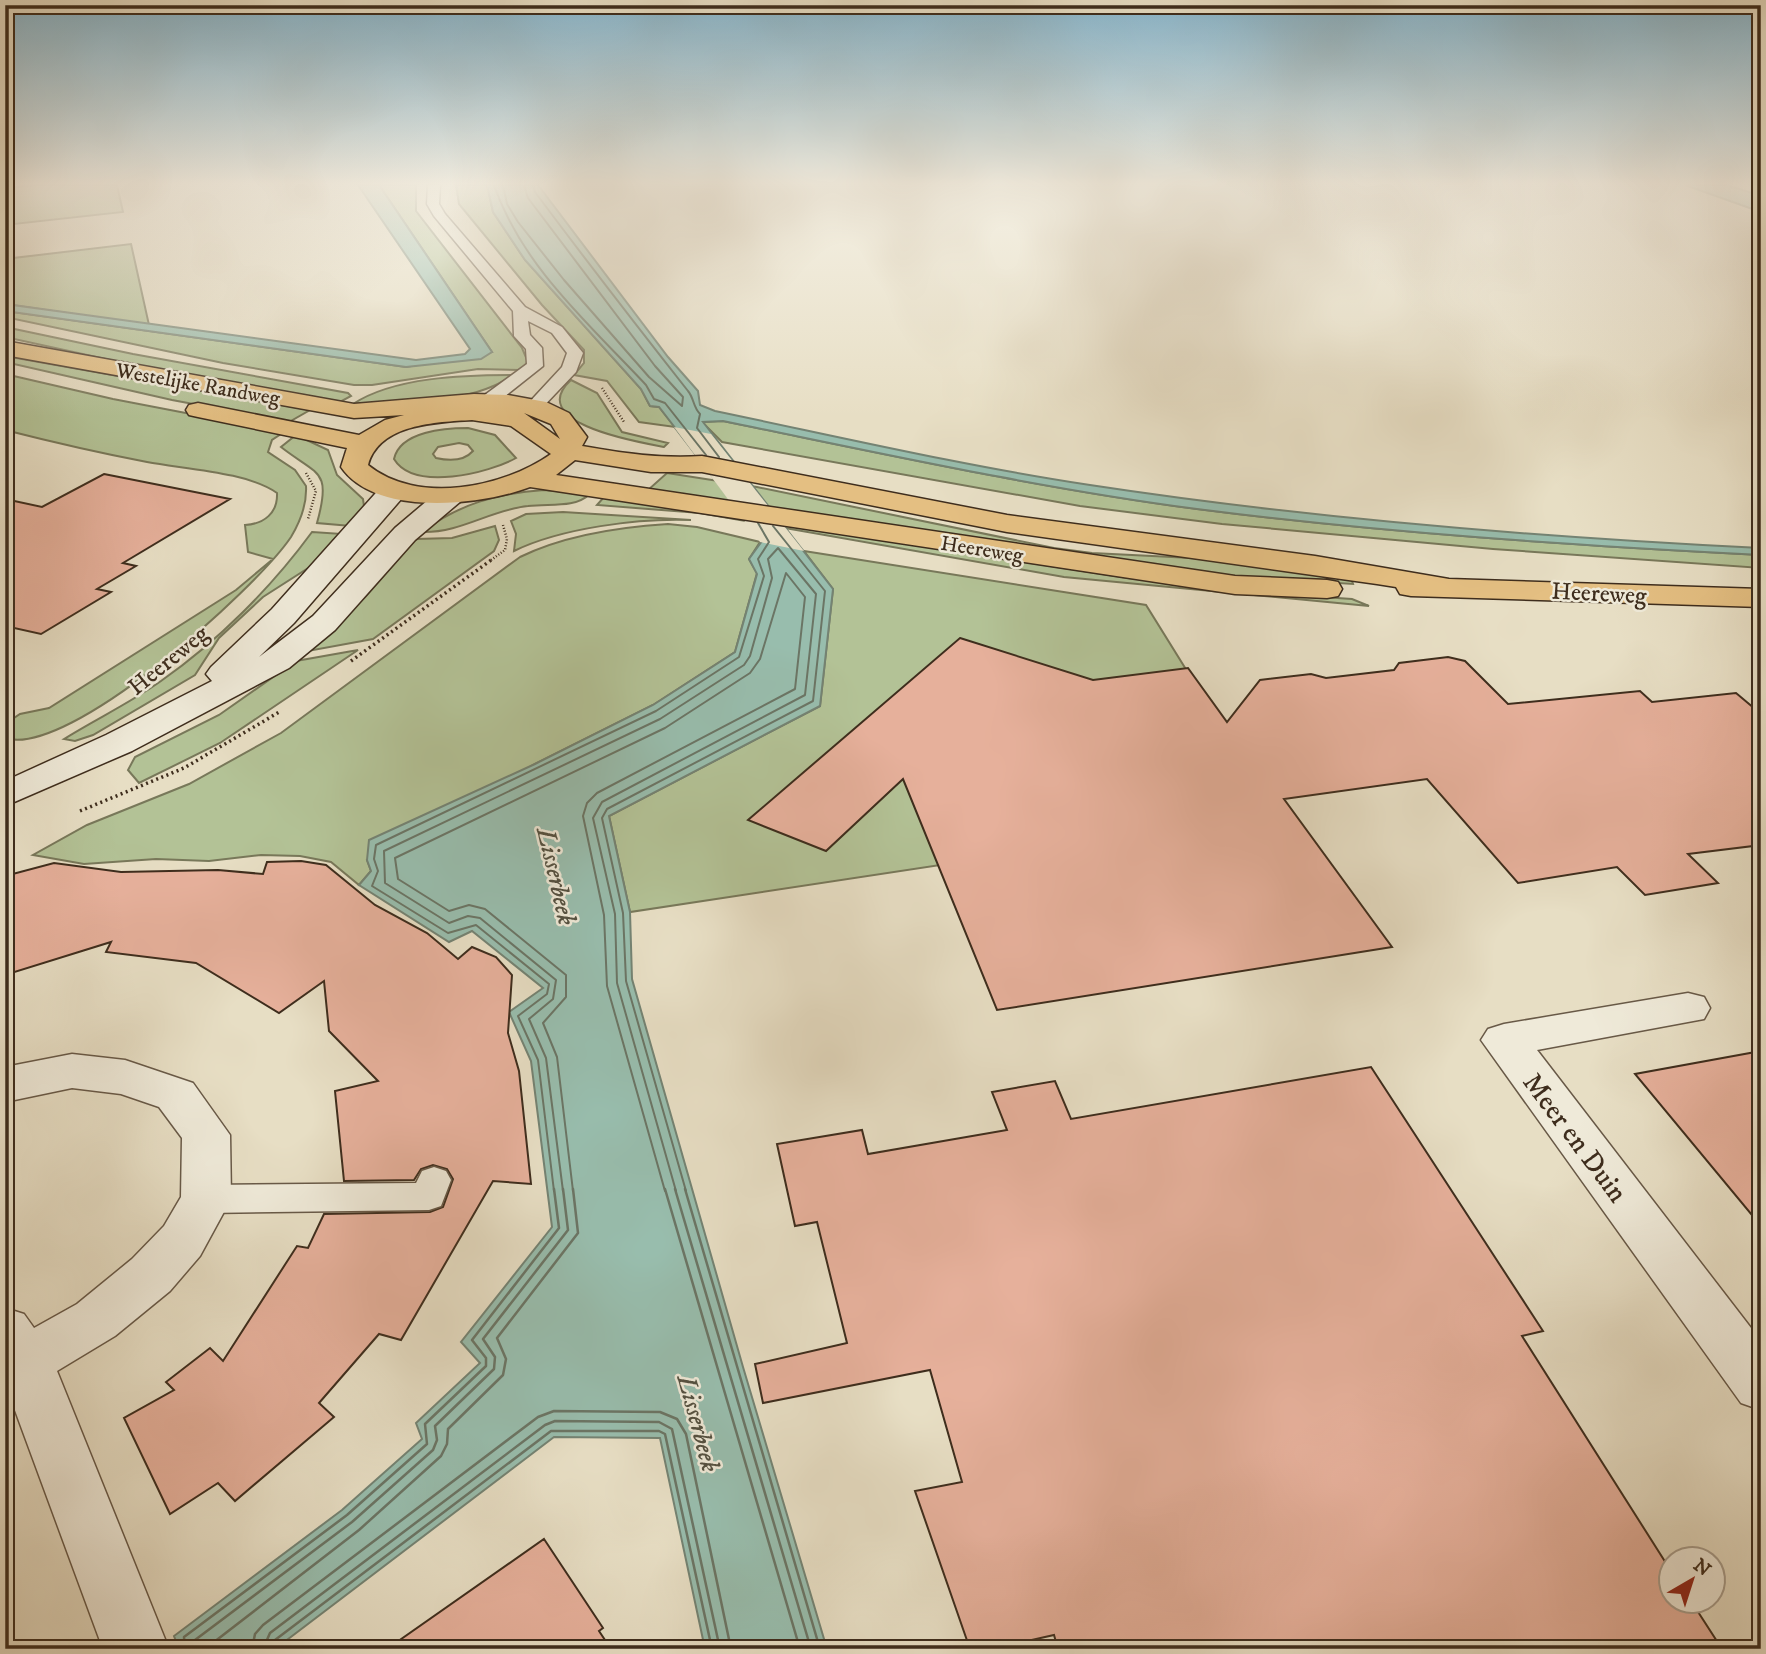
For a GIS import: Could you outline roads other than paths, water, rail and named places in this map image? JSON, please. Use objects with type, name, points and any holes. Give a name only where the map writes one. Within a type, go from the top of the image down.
[{"type":"main road","name":"Westelijke Randweg","points":[[5,348],[336,408],[392,411],[447,402],[479,407]]},
{"type":"main road","name":"Westelijke Randweg","points":[[5,366],[109,392]]},
{"type":"main road","name":"Westelijke Randweg","points":[[175,405],[363,444]]},
{"type":"main road","points":[[479,407],[522,420],[551,447],[572,444]]},
{"type":"main road","points":[[479,407],[532,408],[565,422],[572,444],[554,466],[528,479],[492,489],[451,495],[393,491],[367,481],[354,467],[357,452],[363,444],[401,424],[479,407]]},
{"type":"main road","name":"Heereweg","points":[[572,444],[677,467],[702,464],[740,471],[946,513],[1133,542],[1348,568],[1438,585]]},
{"type":"main road","name":"Heereweg","points":[[528,479],[1049,559],[1235,584],[1349,590],[1438,585],[1761,598]]},
{"type":"main road","name":"Heereweg","points":[[183,710],[283,616],[393,491]]},
{"type":"main road","name":"Heereweg","points":[[5,795],[119,743],[277,661],[324,623],[405,534],[451,495]]},
{"type":"main road","name":"Meer en Duin","points":[[1689,1007],[1504,1040],[1761,1385]]},
{"type":"main road","points":[[5,1085],[21,1079],[72,1071],[125,1077],[176,1095],[206,1135],[206,1199],[182,1241],[151,1275],[96,1320],[12,1354],[136,1649]]},
{"type":"lane","points":[[479,262],[520,310],[557,330],[575,353],[570,369],[532,408]]},
{"type":"lane","points":[[479,407],[535,366],[534,348],[522,336],[520,310]]},
{"type":"lane","points":[[206,1199],[429,1196],[434,1180]]},
{"type":"water","points":[[411,262],[431,262],[492,352],[481,359],[406,367],[5,311],[5,304],[416,360],[465,354],[470,349]]},
{"type":"water","name":"Lisserbeek","points":[[527,262],[596,262],[668,357],[698,391],[700,405],[715,411],[996,469],[1174,497],[1425,525],[1761,548],[1761,555],[1478,537],[1197,509],[959,469],[723,421],[703,422],[833,589],[820,706],[609,816],[630,912],[632,979],[827,1649],[705,1649],[660,1438],[554,1437],[275,1649],[179,1649],[174,1636],[342,1510],[422,1439],[416,1423],[480,1363],[461,1342],[552,1227],[531,1061],[509,1012],[543,988],[472,931],[449,942],[359,885],[371,871],[367,860],[369,840],[535,764],[653,705],[735,652],[757,574],[749,559],[762,541],[659,407],[650,406],[641,389]]}]
